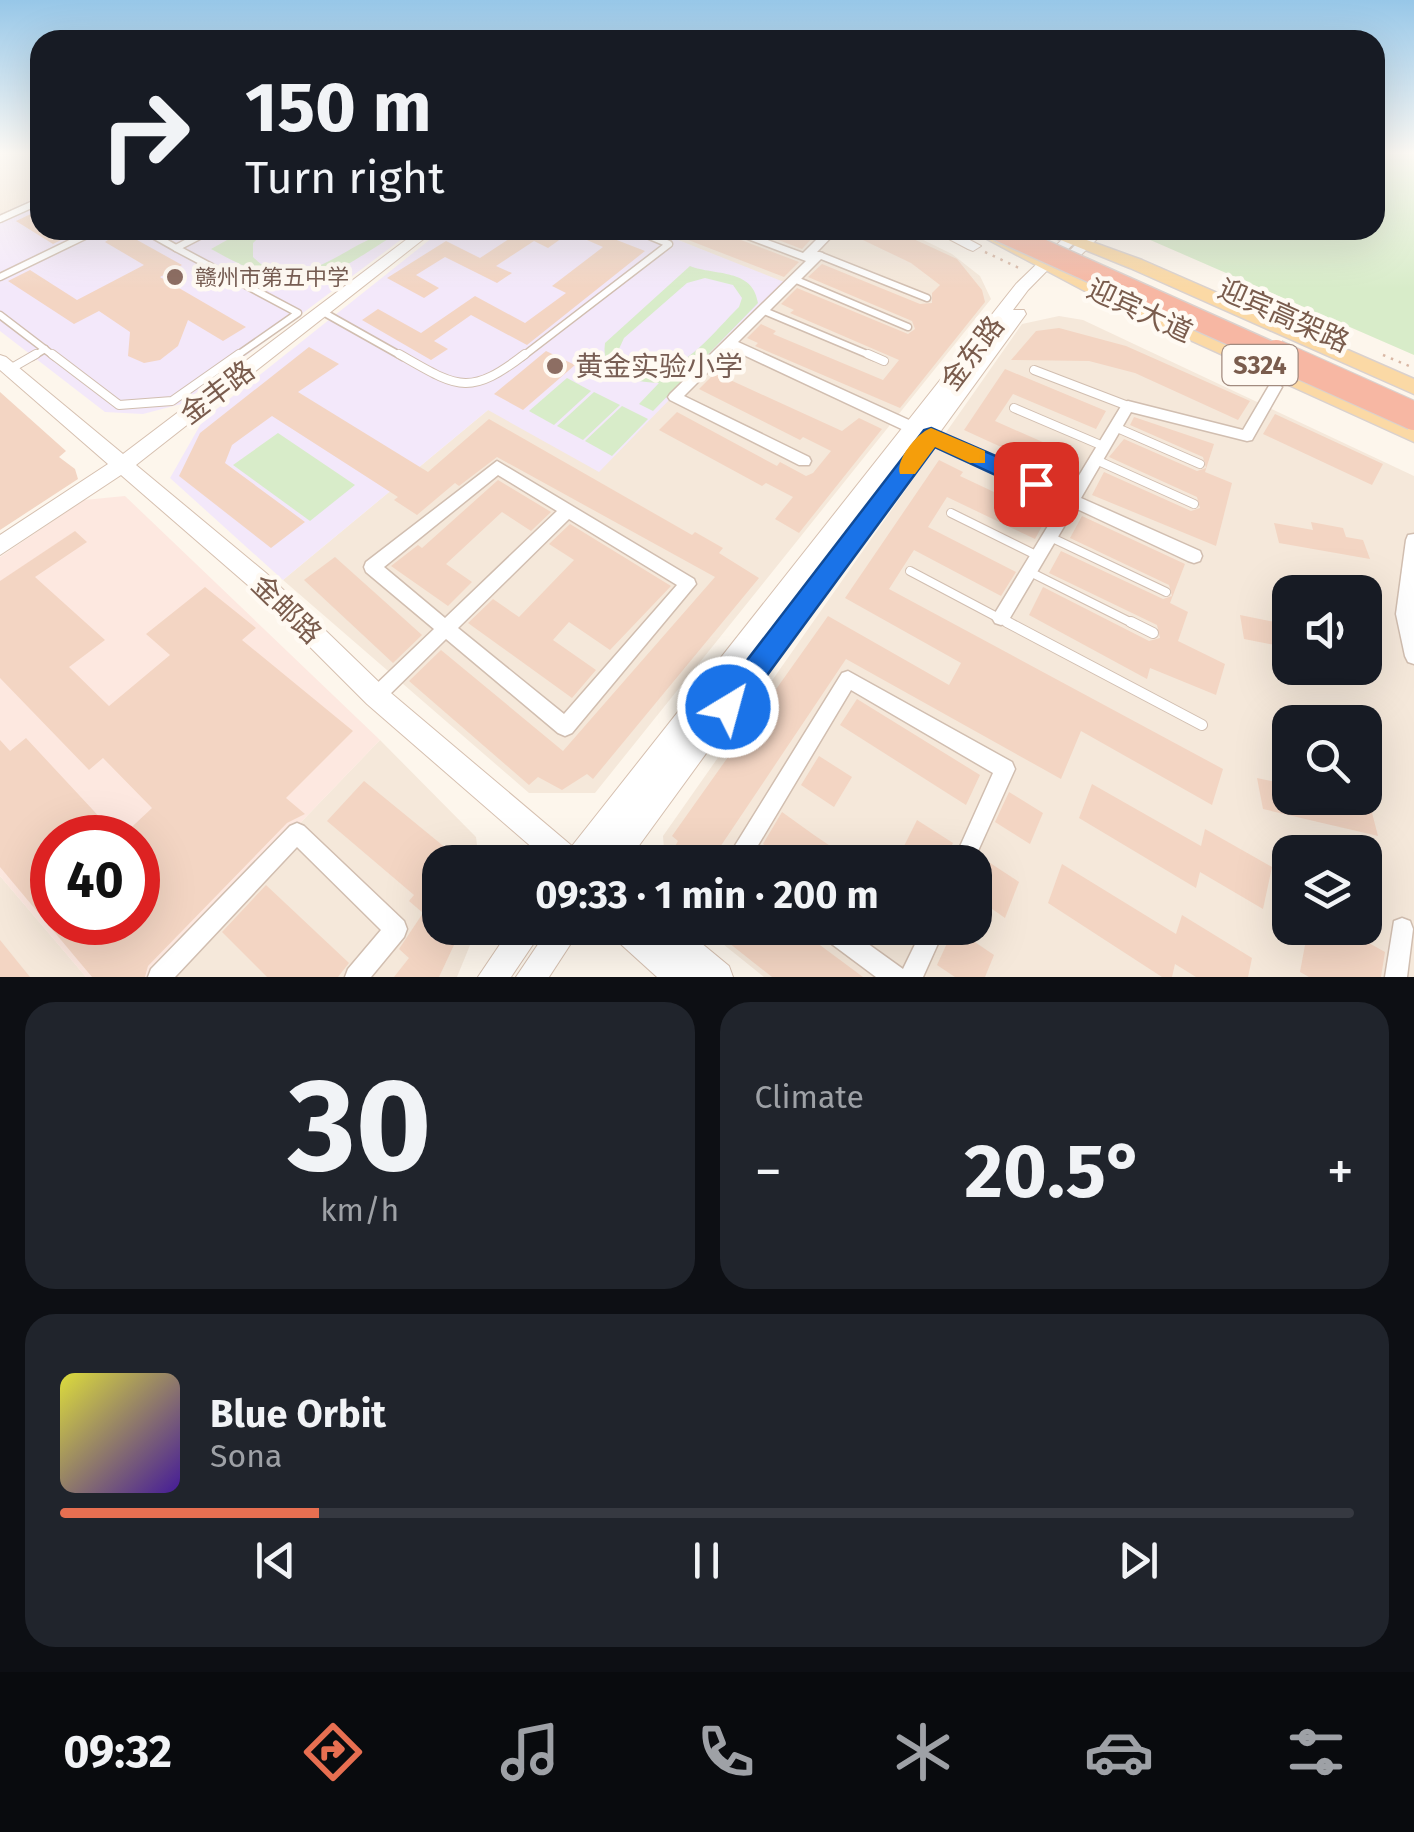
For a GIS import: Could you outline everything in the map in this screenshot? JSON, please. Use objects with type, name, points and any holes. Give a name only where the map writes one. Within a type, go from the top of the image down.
[{"type":"highway","name":"迎宾高架路","points":[[1029,240],[1066,251],[1414,416]]},
{"type":"highway","name":"迎宾高架路","points":[[1043,240],[1414,406]]},
{"type":"main road","name":"迎宾大道","points":[[990,240],[1066,251],[1414,387]]},
{"type":"main road","name":"迎宾大道","points":[[1066,251],[1414,434]]},
{"type":"street","name":"金丰路","points":[[0,546],[122,465],[415,240]]},
{"type":"street","points":[[757,240],[805,258],[823,240]]},
{"type":"street","name":"金东路","points":[[591,845],[1066,251]]},
{"type":"street","points":[[804,461],[675,397],[819,255]]},
{"type":"street","points":[[728,344],[1194,556]]},
{"type":"street","name":"金邮路","points":[[5,365],[258,580],[376,696],[549,845]]},
{"type":"street","points":[[1001,618],[1128,406],[1247,436],[1275,388]]},
{"type":"street","name":"金东路","points":[[625,845],[923,433]]},
{"type":"street","points":[[497,468],[688,584],[564,727],[445,629],[372,567],[497,468]]},
{"type":"street","points":[[376,696],[567,511]]},
{"type":"street","points":[[1414,540],[1404,614],[1414,656]]},
{"type":"street","points":[[747,845],[848,679],[1005,770],[971,845]]},
{"type":"street","points":[[172,973],[296,833],[396,929],[356,977]]},
{"type":"street","points":[[1396,977],[1402,929]]},
{"type":"street","points":[[493,977],[517,945]]},
{"type":"street","points":[[531,977],[554,945]]},
{"type":"street","points":[[643,945],[680,977]]},
{"type":"street","points":[[681,945],[718,977]]},
{"type":"street","points":[[853,945],[895,977]]},
{"type":"street","points":[[911,977],[926,945]]},
{"type":"lane","points":[[0,219],[30,206]]},
{"type":"lane","points":[[0,277],[76,240]]},
{"type":"lane","points":[[0,315],[119,404],[157,405],[188,392],[298,314],[162,240]]},
{"type":"lane","points":[[176,248],[191,240]]},
{"type":"lane","points":[[322,312],[454,385],[494,378],[669,244],[659,240]]},
{"type":"lane","points":[[819,255],[926,298]]},
{"type":"lane","points":[[794,279],[908,327]]},
{"type":"lane","points":[[762,310],[884,361]]},
{"type":"lane","points":[[5,365],[45,349]]},
{"type":"lane","points":[[1034,370],[1128,406]]},
{"type":"lane","points":[[1014,408],[1194,504]]},
{"type":"lane","points":[[1115,427],[1200,464]]},
{"type":"lane","points":[[951,513],[1038,556]]},
{"type":"lane","points":[[1048,536],[1166,592]]},
{"type":"lane","points":[[910,571],[1202,725]]},
{"type":"lane","points":[[1028,571],[1153,633]]},
{"type":"shaded area","points":[[0,198],[30,198],[30,200],[0,214]]},
{"type":"shaded area","name":"赣州市第五中学","points":[[30,200],[30,240],[401,240],[181,404],[143,414],[105,412],[0,331],[0,214]]},
{"type":"shaded area","points":[[429,240],[678,240],[784,282],[599,472],[488,410],[283,580],[170,478],[203,420]]},
{"type":"shaded area","points":[[678,240],[923,240],[952,254],[980,276],[991,299],[595,793],[529,793],[283,580],[488,410],[784,283]]},
{"type":"shaded area","points":[[1059,316],[1083,320],[1414,476],[1414,977],[764,977],[724,945],[992,945],[992,845],[664,845],[663,836],[1022,324]]},
{"type":"shaded area","points":[[125,496],[380,740],[152,977],[86,977],[59,945],[160,945],[160,815],[30,815],[30,911],[0,876],[0,557],[84,500]]},
{"type":"shaded area","points":[[380,740],[476,837],[477,845],[422,845],[422,945],[470,945],[457,977],[152,977]]},
{"type":"shaded area","points":[[0,876],[30,911],[30,945],[59,945],[86,977],[0,977]]},
{"type":"green space","points":[[1385,198],[1414,198],[1414,355],[1150,240],[1385,240]]},
{"type":"green space","points":[[227,240],[256,240],[253,257],[271,270],[289,273],[328,262],[368,240],[386,240],[329,274],[310,280],[268,276],[211,249]]},
{"type":"green space","points":[[690,266],[741,279],[755,292],[758,303],[653,411],[639,404],[659,383],[629,379],[613,370],[605,354],[605,343]],"holes":[[[705,278],[733,285],[742,298],[739,307],[689,356],[660,370],[627,364],[619,349],[624,338],[687,283]]]},
{"type":"green space","points":[[567,378],[591,391],[554,425],[529,411]]},
{"type":"green space","points":[[594,392],[620,405],[583,440],[557,426]]},
{"type":"green space","points":[[622,406],[648,419],[612,456],[585,441]]},
{"type":"green space","points":[[278,433],[355,485],[310,521],[233,465]]},
{"type":"building","points":[[30,214],[30,230],[16,221]]},
{"type":"building","points":[[137,240],[182,265],[160,277],[246,327],[223,341],[188,320],[178,346],[160,360],[144,363],[128,356],[130,332],[99,311],[74,324],[8,281],[30,270],[77,300],[144,265],[105,242]]},
{"type":"building","points":[[507,240],[559,240],[548,248],[534,241],[496,266],[512,273],[497,283],[445,257],[416,275],[439,288],[424,298],[387,278],[446,241],[480,258]]},
{"type":"building","points":[[587,240],[617,240],[645,251],[527,345],[471,315],[434,341],[448,349],[431,360],[362,320],[378,309],[421,333],[475,296],[525,323],[566,293],[552,286],[603,247]]},
{"type":"building","points":[[688,240],[741,240],[799,262],[784,277]]},
{"type":"building","points":[[778,240],[810,240],[802,249]]},
{"type":"building","points":[[863,240],[916,240],[957,259],[982,290],[985,302],[900,408],[755,346],[758,343],[747,338],[761,324],[776,331],[773,334],[883,380],[899,360],[790,313],[794,310],[781,304],[797,288],[908,334],[915,329],[912,321],[808,277],[822,264],[920,304],[932,303],[932,293],[940,285],[911,263]]},
{"type":"building","points":[[1059,328],[1126,346],[1250,401],[1238,420],[1135,373],[1089,361],[1011,360],[1036,331]]},
{"type":"building","points":[[309,347],[339,364],[298,392],[428,472],[489,419],[692,535],[695,532],[723,548],[719,553],[759,578],[593,779],[587,774],[562,790],[538,777],[529,785],[409,681],[441,650],[563,751],[715,577],[497,457],[459,486],[455,483],[417,515],[394,500],[398,497],[272,416],[232,445],[225,463],[305,522],[271,548],[179,476],[200,433]]},
{"type":"building","points":[[546,351],[575,365],[523,410],[494,394]]},
{"type":"building","points":[[1005,369],[1106,411],[1096,429],[1013,394],[995,421],[1079,458],[1067,477],[964,430]]},
{"type":"building","points":[[715,373],[842,431],[859,418],[882,429],[799,533],[775,519],[793,497],[766,483],[762,486],[659,430],[677,412],[777,466],[780,462],[806,476],[813,473],[831,451],[803,437],[800,440],[699,389]]},
{"type":"building","points":[[0,392],[66,451],[59,457],[75,469],[78,479],[0,530]]},
{"type":"building","points":[[1275,414],[1383,464],[1372,485],[1263,434]]},
{"type":"building","points":[[1134,417],[1214,444],[1205,472],[1232,483],[1216,546],[1092,495],[1104,472],[1191,511],[1200,508],[1197,497],[1109,457],[1124,439],[1197,471],[1206,468],[1203,457],[1130,425]]},
{"type":"building","points":[[939,460],[963,472],[960,476],[1047,517],[1035,539],[947,497],[928,527],[1016,572],[1001,596],[914,550],[889,589],[1223,769],[1212,805],[1081,731],[1061,779],[846,659],[721,845],[676,845],[678,841],[672,836],[828,616],[949,685],[961,663],[845,598]]},
{"type":"building","points":[[498,480],[551,512],[531,531],[502,512],[446,564],[472,582],[448,606],[391,566],[418,545],[422,548]]},
{"type":"building","points":[[1082,516],[1185,564],[1170,603],[1188,612],[1178,641],[1225,664],[1216,695],[1150,668],[1147,679],[1029,615],[1043,587],[1149,641],[1160,638],[1157,625],[1049,573],[1061,551],[1163,599],[1172,596],[1169,585],[1070,538]]},
{"type":"building","points":[[1311,522],[1343,528],[1346,537],[1363,540],[1370,559],[1279,543],[1274,523],[1313,530]]},
{"type":"building","points":[[570,524],[671,586],[610,650],[569,622],[553,640],[596,670],[572,698],[468,623],[493,599],[519,617],[574,560],[549,544]]},
{"type":"building","points":[[75,531],[87,542],[35,577],[105,640],[69,667],[109,706],[170,655],[146,634],[205,587],[256,628],[242,640],[353,731],[286,798],[305,814],[287,823],[148,966],[145,977],[92,977],[65,945],[160,945],[160,815],[145,815],[152,808],[103,758],[89,770],[0,678],[0,581]]},
{"type":"building","points":[[335,557],[422,635],[393,663],[304,580]]},
{"type":"building","points":[[1240,615],[1272,621],[1272,644],[1244,639]]},
{"type":"building","points":[[857,699],[980,775],[966,805],[840,725]]},
{"type":"building","points":[[26,738],[98,815],[30,815],[30,903],[0,867],[0,740],[10,751]]},
{"type":"building","points":[[819,756],[852,777],[834,807],[801,785]]},
{"type":"building","points":[[1257,778],[1272,781],[1272,811],[1263,809]]},
{"type":"building","points":[[364,781],[442,845],[422,845],[422,912],[409,901],[414,895],[327,821]]},
{"type":"building","points":[[1092,784],[1201,846],[1205,829],[1272,867],[1263,909],[1200,872],[1196,888],[1079,818]]},
{"type":"building","points":[[1009,792],[1043,813],[1030,844],[995,822]]},
{"type":"building","points":[[782,812],[830,845],[764,845]]},
{"type":"building","points":[[1289,815],[1373,815],[1378,835]]},
{"type":"building","points":[[917,820],[953,843],[952,845],[904,845]]},
{"type":"building","points":[[992,864],[1019,882],[1005,918],[992,909]]},
{"type":"building","points":[[1062,864],[1176,934],[1182,915],[1252,958],[1248,977],[1196,977],[1175,964],[1172,977],[1162,977],[1048,903]]},
{"type":"building","points":[[266,885],[349,963],[338,977],[267,977],[222,932]]},
{"type":"building","points":[[422,914],[422,945],[454,945],[439,977],[394,977],[409,958],[399,949]]},
{"type":"building","points":[[0,940],[30,977],[0,977]]},
{"type":"building","points":[[732,945],[820,945],[863,977],[772,977]]},
{"type":"building","points":[[946,945],[979,945],[994,955],[985,977],[955,977],[937,965]]},
{"type":"building","points":[[1305,945],[1372,945],[1385,952],[1381,977],[1309,977],[1300,972]]},
{"type":"slow traffic","points":[[907,468],[931,436],[978,457]]},
{"type":"place","name":"赣州市第五中学","points":[[175,277]]},
{"type":"place","name":"黄金实验小学","points":[[555,366]]},
{"type":"route","points":[[728,707],[931,436],[1036,484]]}]
